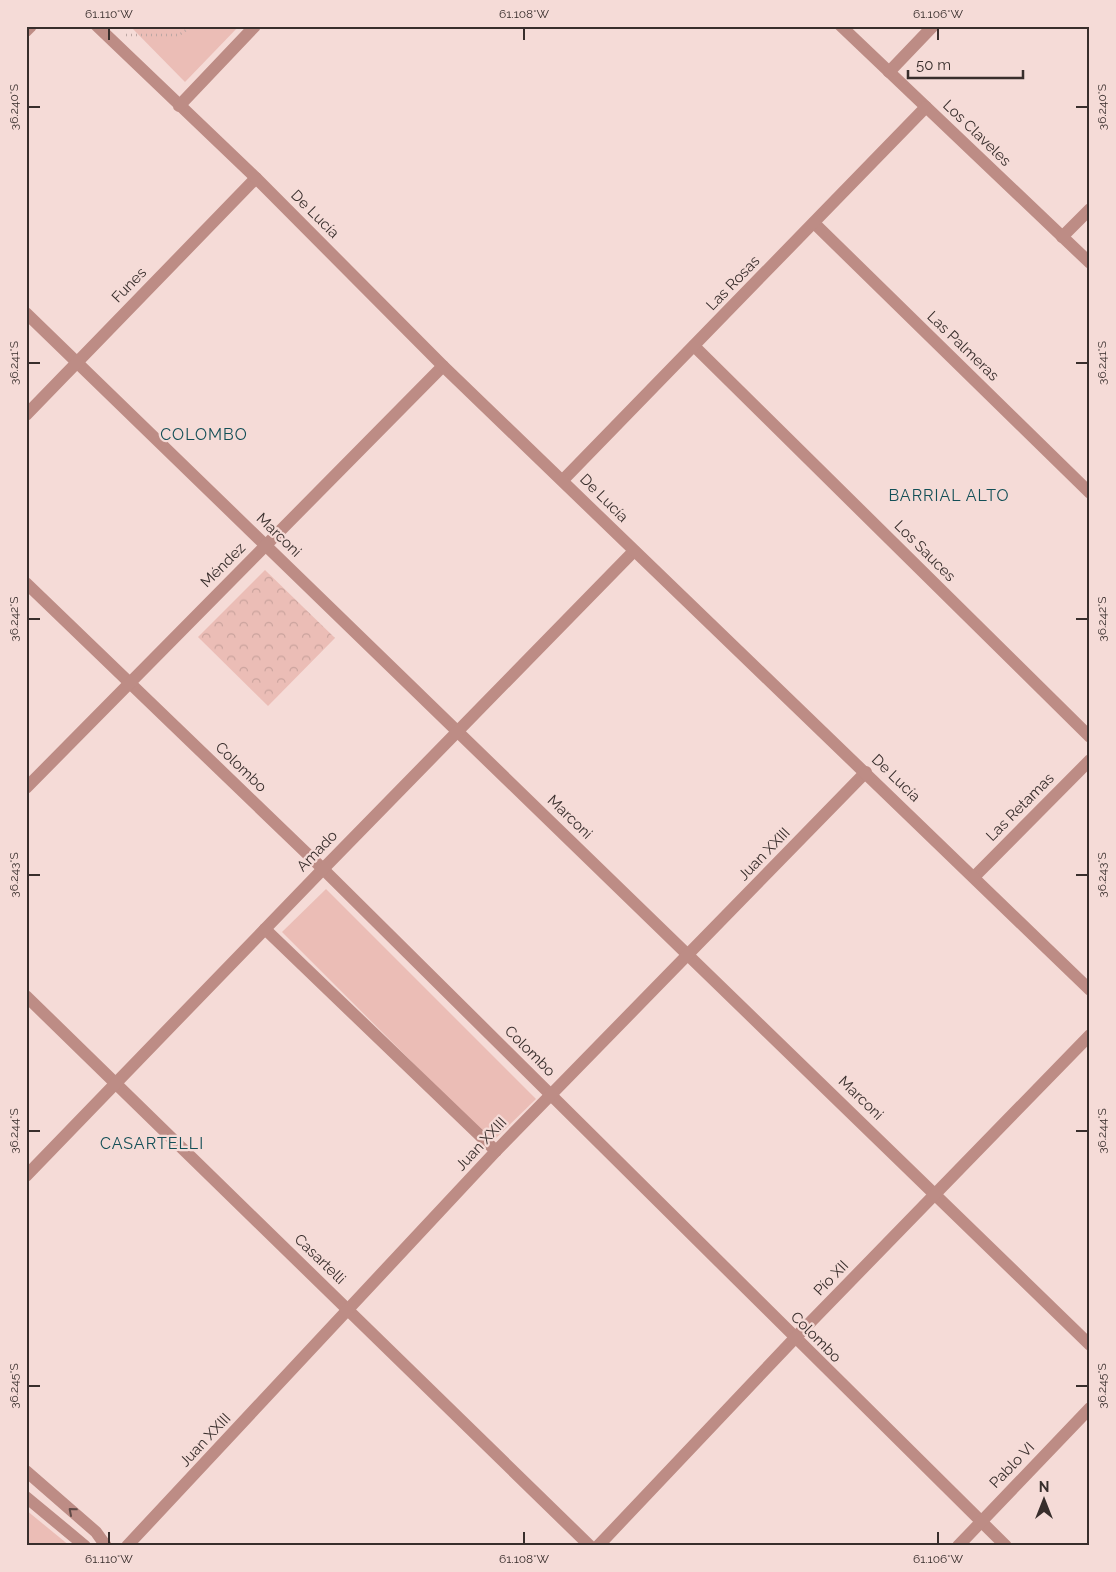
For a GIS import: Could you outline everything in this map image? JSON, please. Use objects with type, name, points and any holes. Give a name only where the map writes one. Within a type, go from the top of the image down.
[{"type":"street","points":[[26,31],[30,26]]},
{"type":"street","name":"De Lucía","points":[[97,26],[256,178],[443,366],[1090,990]]},
{"type":"street","points":[[179,106],[255,26]]},
{"type":"street","name":"Los Claveles","points":[[841,26],[1090,263]]},
{"type":"street","points":[[889,72],[934,26]]},
{"type":"street","name":"Las Rosas","points":[[563,480],[926,107]]},
{"type":"street","name":"Funes","points":[[26,415],[256,178]]},
{"type":"street","points":[[1062,237],[1090,209]]},
{"type":"street","name":"Las Palmeras","points":[[814,223],[1090,493]]},
{"type":"street","name":"Marconi","points":[[26,313],[936,1193],[1090,1345]]},
{"type":"street","name":"Los Sauces","points":[[694,346],[1090,737]]},
{"type":"street","name":"Méndez","points":[[26,788],[443,366]]},
{"type":"street","name":"Amado","points":[[26,1176],[634,551]]},
{"type":"street","name":"Colombo","points":[[26,583],[130,681],[323,869],[1006,1546]]},
{"type":"street","name":"Las Retamas","points":[[974,877],[1090,760]]},
{"type":"street","name":"Juan XXIII","points":[[127,1546],[349,1311],[496,1151],[866,772]]},
{"type":"street","points":[[265,929],[496,1151]]},
{"type":"street","name":"Casartelli","points":[[26,996],[590,1546]]},
{"type":"street","name":"Pío XII","points":[[598,1546],[795,1338],[1090,1035]]},
{"type":"street","name":"Pablo VI","points":[[958,1546],[1090,1408]]},
{"type":"street","points":[[26,1471],[96,1532],[106,1546]]},
{"type":"street","points":[[26,1497],[85,1546]]},
{"type":"path","points":[[107,35],[179,35],[192,26]]},
{"type":"green space","points":[[130,26],[239,26],[185,82]]},
{"type":"green space","points":[[265,570],[335,638],[268,706],[198,637]]},
{"type":"green space","points":[[326,889],[536,1099],[492,1142],[282,932]]},
{"type":"green space","points":[[26,1510],[70,1546],[26,1546]]},
{"type":"district","name":"COLOMBO","points":[[204,434]]},
{"type":"district","name":"BARRIAL ALTO","points":[[949,495]]},
{"type":"district","name":"CASARTELLI","points":[[152,1143]]}]
